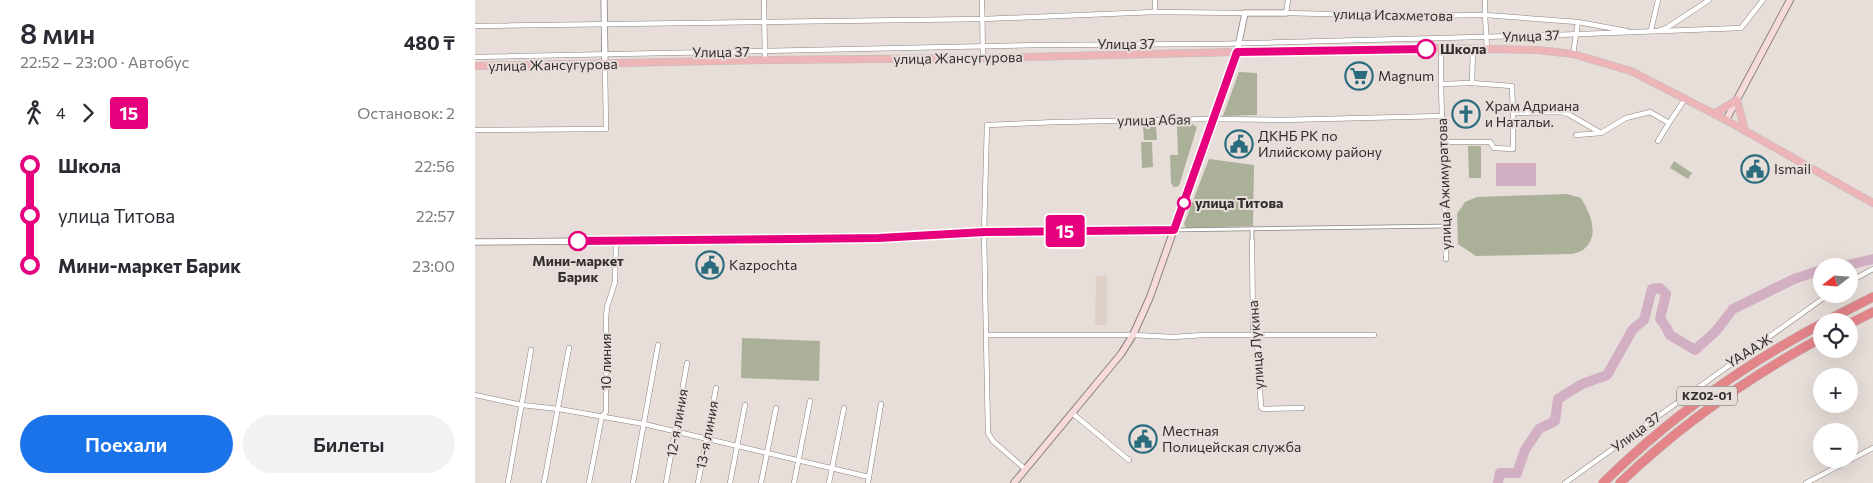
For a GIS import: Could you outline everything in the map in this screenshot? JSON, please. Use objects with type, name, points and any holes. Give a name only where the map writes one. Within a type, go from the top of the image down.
[{"type":"highway","points":[[1842,313],[1873,297]]},
{"type":"highway","points":[[1858,320],[1873,312]]},
{"type":"highway","name":"ҮАААЖ","points":[[1603,483],[1659,433],[1737,374],[1813,329]]},
{"type":"highway","name":"ҮАААЖ","points":[[1620,483],[1656,450],[1713,406],[1813,343]]},
{"type":"main road","points":[[1726,120],[1790,0]]},
{"type":"main road","name":"улица Жансугурова","points":[[475,66],[1441,48],[1538,50],[1573,54],[1631,72],[1726,120],[1873,203]]},
{"type":"main road","points":[[1014,483],[1121,354],[1133,335],[1174,230],[1237,52]]},
{"type":"main road","points":[[1714,114],[1737,100]]},
{"type":"main road","points":[[1737,100],[1745,131]]},
{"type":"street","points":[[475,130],[606,130],[604,0]]},
{"type":"street","points":[[764,0],[765,60]]},
{"type":"street","points":[[982,0],[983,58]]},
{"type":"street","points":[[1155,0],[1155,12]]},
{"type":"street","points":[[475,26],[983,19],[1155,12],[1286,13],[1288,0]]},
{"type":"street","points":[[1485,0],[1487,49]]},
{"type":"street","points":[[1658,0],[1651,30],[1668,27],[1709,0]]},
{"type":"street","name":"Улица 37","points":[[475,57],[1042,45],[1217,44],[1741,28],[1763,0]]},
{"type":"street","points":[[1237,52],[1245,13]]},
{"type":"street","name":"улица Исахметова","points":[[1286,13],[1485,16],[1578,22],[1645,34],[1651,30]]},
{"type":"street","points":[[1573,54],[1578,22]]},
{"type":"street","name":"улица Ажимуратова","points":[[1441,48],[1446,259]]},
{"type":"street","points":[[1472,83],[1473,49]]},
{"type":"street","points":[[1441,84],[1472,83],[1512,86],[1513,113],[1513,149],[1494,148],[1490,142],[1442,142]]},
{"type":"street","points":[[1658,142],[1685,99]]},
{"type":"street","points":[[1513,113],[1562,112],[1601,133]]},
{"type":"street","points":[[1576,135],[1601,133],[1625,118],[1650,112],[1669,122]]},
{"type":"street","name":"улица Абая","points":[[985,232],[987,125],[1213,119],[1282,120],[1442,116]]},
{"type":"street","points":[[475,242],[864,238],[985,232],[1446,226]]},
{"type":"street","points":[[1252,229],[1252,241]]},
{"type":"street","points":[[985,232],[988,433],[993,441],[1025,469]]},
{"type":"street","name":"10 линия","points":[[589,483],[602,416],[606,412],[606,318],[607,307],[615,282],[617,240]]},
{"type":"street","name":"улица Лукина","points":[[1252,241],[1253,329],[1257,341],[1261,407],[1263,409],[1302,408]]},
{"type":"street","points":[[1858,277],[1873,269]]},
{"type":"street","name":"Улица 37","points":[[1565,483],[1816,303]]},
{"type":"street","points":[[986,335],[1133,335],[1173,337],[1204,335],[1374,335]]},
{"type":"street","points":[[633,483],[658,346]]},
{"type":"street","points":[[544,483],[569,348]]},
{"type":"street","points":[[508,483],[531,350]]},
{"type":"street","name":"12-я линия","points":[[666,483],[687,363]]},
{"type":"street","name":"13-я линия","points":[[697,483],[716,388]]},
{"type":"street","points":[[475,395],[522,405],[559,409],[644,424],[869,477]]},
{"type":"street","points":[[794,483],[810,401]]},
{"type":"street","points":[[730,483],[745,404]]},
{"type":"street","points":[[868,483],[881,404]]},
{"type":"street","points":[[761,483],[776,408]]},
{"type":"street","points":[[829,483],[844,408]]},
{"type":"street","points":[[1072,413],[1129,460]]},
{"type":"street","points":[[1807,483],[1873,448]]},
{"type":"shaded area","points":[[1496,163],[1536,163],[1536,186],[1496,186]]},
{"type":"shaded area","points":[[1096,276],[1107,276],[1107,325],[1095,325]]},
{"type":"green space","points":[[1239,72],[1257,73],[1257,115],[1223,116]]},
{"type":"green space","points":[[1179,123],[1192,124],[1197,127],[1179,186],[1174,187],[1171,183],[1170,155],[1178,155],[1177,127]]},
{"type":"green space","points":[[1143,127],[1156,127],[1157,140],[1144,140]]},
{"type":"green space","points":[[1141,142],[1152,142],[1153,167],[1142,168]]},
{"type":"green space","points":[[1468,146],[1481,146],[1481,178],[1469,178]]},
{"type":"green space","points":[[1209,159],[1254,165],[1253,226],[1186,228],[1184,224]]},
{"type":"green space","points":[[1674,161],[1692,173],[1688,179],[1670,168]]},
{"type":"green space","points":[[1567,194],[1581,198],[1588,210],[1592,224],[1592,238],[1583,250],[1572,254],[1476,256],[1458,244],[1457,214],[1465,202],[1477,197]]},
{"type":"green space","points":[[742,338],[820,341],[819,381],[741,378]]},
{"type":"waterway","points":[[1858,262],[1873,259]]},
{"type":"waterway","points":[[1498,483],[1500,473],[1517,473],[1525,450],[1539,429],[1555,421],[1558,399],[1582,384],[1607,375],[1633,329],[1644,320],[1652,289],[1660,288],[1666,294],[1660,319],[1670,335],[1695,350],[1716,331],[1733,309],[1794,279],[1813,273]]},
{"type":"bus line","name":"15","points":[[578,241],[879,238],[985,232],[1174,230],[1237,52],[1426,49]]},
{"type":"place","name":"Школа","points":[[1426,49]]},
{"type":"place","name":"Magnum","points":[[1359,76]]},
{"type":"place","name":"Храм Адриана и Натальи.","points":[[1466,114]]},
{"type":"place","name":"ДКНБ РК по Илийскому району","points":[[1239,144]]},
{"type":"place","name":"Ismail","points":[[1755,169]]},
{"type":"place","name":"улица Титова","points":[[1184,203]]},
{"type":"place","name":"Мини-маркет Барик","points":[[578,241]]},
{"type":"place","name":"Kazpochta","points":[[710,265]]},
{"type":"place","name":"Местная Полицейская служба","points":[[1143,439]]}]
